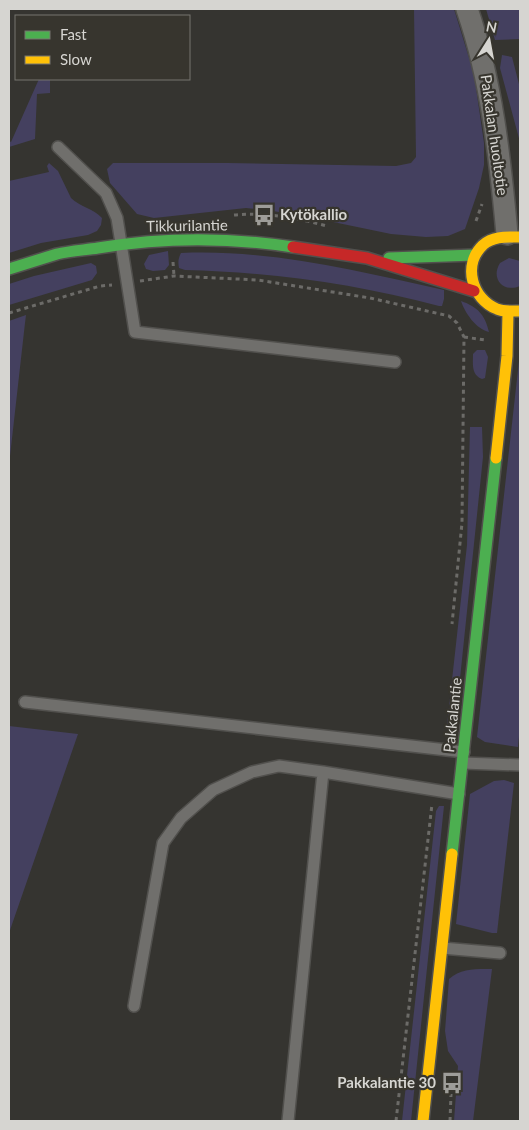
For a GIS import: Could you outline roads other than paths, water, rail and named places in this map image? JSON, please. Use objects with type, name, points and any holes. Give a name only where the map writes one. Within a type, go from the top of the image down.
[{"type":"main road","points":[[514,235],[494,237],[483,244],[475,255],[471,268],[471,279],[474,291],[482,301],[493,309],[508,313],[520,311]]},
{"type":"main road","name":"Tikkurilantie","points":[[9,269],[58,254],[121,244],[172,239],[217,239],[260,242],[367,258],[475,255]]},
{"type":"main road","name":"Tikkurilantie","points":[[367,258],[474,291]]},
{"type":"main road","name":"Pakkalantie","points":[[423,1121],[508,356],[508,313]]},
{"type":"street","name":"Pakkalan huoltotie","points":[[467,9],[483,61],[491,100],[500,165],[514,235]]},
{"type":"lane","points":[[58,147],[106,193],[117,218],[135,332],[395,362]]},
{"type":"lane","points":[[24,702],[520,765]]},
{"type":"lane","points":[[134,1006],[163,844],[181,818],[213,790],[252,772],[279,766],[459,794]]},
{"type":"lane","points":[[288,1121],[324,772]]},
{"type":"lane","points":[[442,948],[500,953]]},
{"type":"place","name":"Kytökallio","points":[[264,215]]},
{"type":"place","name":"Pakkalantie 30","points":[[452,1083]]}]
